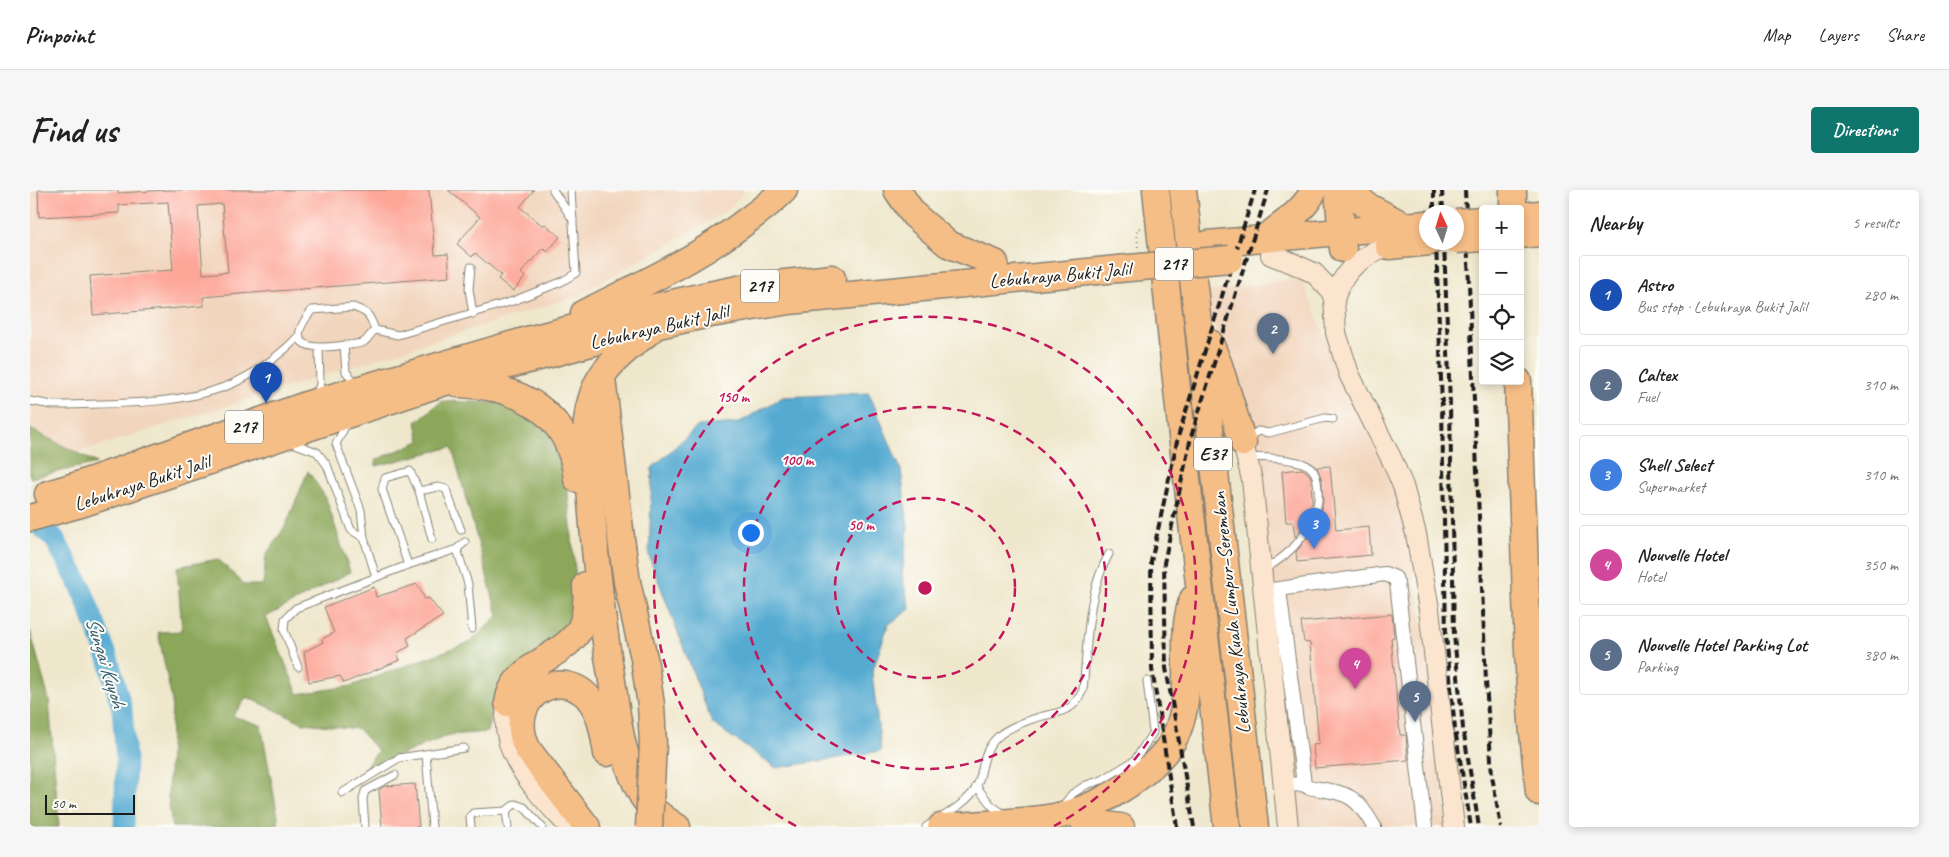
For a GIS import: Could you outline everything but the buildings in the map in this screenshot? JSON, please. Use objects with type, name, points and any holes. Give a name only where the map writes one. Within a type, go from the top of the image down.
[{"type":"highway","points":[[531,339],[666,273],[706,250],[760,211],[784,190]]},
{"type":"highway","points":[[897,190],[914,215],[936,235],[960,250],[994,263]]},
{"type":"highway","name":"Lebuhraya Kuala Lumpur–Seremban","points":[[1156,190],[1227,827]]},
{"type":"highway","name":"Lebuhraya Kuala Lumpur–Seremban","points":[[1183,190],[1255,827]]},
{"type":"highway","points":[[1267,247],[1311,197],[1314,190]]},
{"type":"highway","points":[[1338,190],[1342,241]]},
{"type":"highway","points":[[1350,190],[1367,206],[1405,233]]},
{"type":"highway","points":[[1513,190],[1513,205]]},
{"type":"highway","points":[[1524,216],[1539,214]]},
{"type":"highway","points":[[1464,221],[1479,220]]},
{"type":"highway","name":"Lebuhraya Bukit Jalil","points":[[30,499],[78,495],[277,438],[442,383],[658,325],[705,315],[789,301],[1118,261],[1342,241],[1405,233],[1419,238]]},
{"type":"highway","points":[[1524,235],[1539,234]]},
{"type":"highway","points":[[1464,239],[1479,238]]},
{"type":"highway","name":"Lebuhraya Bukit Jalil","points":[[30,518],[78,495],[309,404],[531,339],[655,307],[748,288],[994,263],[1118,261]]},
{"type":"highway","points":[[658,325],[624,352],[602,375],[593,390],[590,401],[586,436],[602,626],[619,732],[629,769],[644,799],[655,812],[676,827]]},
{"type":"highway","points":[[1199,326],[1212,346],[1245,450]]},
{"type":"highway","points":[[602,375],[627,582],[651,704],[653,744],[648,827]]},
{"type":"highway","points":[[442,383],[470,384],[503,390],[529,400],[554,421],[567,442],[574,461],[586,592],[584,618],[577,634],[566,646],[520,678],[509,696],[508,704]]},
{"type":"highway","points":[[1518,385],[1528,651],[1532,723],[1539,792]]},
{"type":"highway","points":[[941,827],[1054,817],[1077,811],[1096,803],[1121,788],[1140,775],[1165,753],[1176,735],[1184,708],[1188,616],[1200,585]]},
{"type":"highway","points":[[508,704],[519,688],[538,676],[557,673],[575,675],[593,685],[604,697],[619,732]]},
{"type":"highway","points":[[587,827],[528,750],[522,736],[523,710],[531,698],[546,687],[561,686],[573,688],[592,702],[601,725],[609,761],[619,790],[635,816],[648,827]]},
{"type":"highway","points":[[1085,827],[1106,825],[1121,827]]},
{"type":"main road","points":[[1405,233],[1356,262],[1340,281],[1334,299],[1336,334],[1349,374],[1403,486],[1416,534],[1429,609],[1454,827]]},
{"type":"main road","points":[[1267,247],[1292,263],[1314,273],[1327,285],[1334,299]]},
{"type":"main road","points":[[1245,450],[1252,480],[1262,571],[1272,590],[1288,827]]},
{"type":"main road","points":[[508,704],[505,726],[509,746],[538,793],[568,827]]},
{"type":"street","points":[[1304,784],[1272,590],[1385,574],[1394,578],[1397,583],[1425,827]]},
{"type":"street","points":[[1284,785],[1304,784],[1308,787],[1348,794],[1362,807],[1374,827]]},
{"type":"lane","points":[[553,190],[573,220]]},
{"type":"lane","points":[[375,330],[398,335],[473,314],[542,291],[576,273],[571,190]]},
{"type":"lane","points":[[471,267],[469,289],[473,314]]},
{"type":"lane","points":[[30,402],[65,405],[153,400],[188,396],[228,385],[280,354],[299,336],[301,324],[312,310],[353,308],[365,312],[371,319],[375,330]]},
{"type":"lane","points":[[299,336],[306,345],[319,348],[364,342],[375,330]]},
{"type":"lane","points":[[344,345],[345,368],[348,375],[353,381],[364,387]]},
{"type":"lane","points":[[309,404],[320,389],[319,348]]},
{"type":"lane","points":[[354,412],[336,444],[361,510],[364,538],[376,577]]},
{"type":"lane","points":[[1262,571],[1285,555],[1308,529],[1318,498],[1316,476],[1310,467],[1293,461],[1259,457],[1245,450],[1254,432],[1269,433],[1325,418],[1333,419]]},
{"type":"lane","points":[[277,438],[317,452],[327,464],[351,530],[364,538]]},
{"type":"lane","points":[[408,564],[382,489],[385,478],[410,471],[419,491],[432,539]]},
{"type":"lane","points":[[419,491],[438,486],[446,489],[461,530]]},
{"type":"lane","points":[[298,667],[284,630],[285,619],[296,608],[408,564],[456,549],[465,542]]},
{"type":"lane","points":[[456,549],[468,584],[472,629]]},
{"type":"lane","points":[[926,827],[968,798],[976,786],[984,756],[990,744],[1000,734],[1016,725],[1059,713],[1071,707],[1078,700],[1083,690],[1089,618],[1094,590],[1109,554]]},
{"type":"lane","points":[[1054,817],[1072,794],[1086,785],[1102,780],[1119,771],[1135,760],[1153,732],[1148,681]]},
{"type":"lane","points":[[342,793],[399,758],[464,748]]},
{"type":"lane","points":[[426,754],[432,827]]},
{"type":"lane","points":[[365,827],[363,799],[365,791],[395,775]]},
{"type":"lane","points":[[976,786],[985,799],[999,812],[1006,816],[1023,820]]},
{"type":"lane","points":[[471,827],[470,817],[473,813],[506,811],[515,804],[524,807],[542,827]]},
{"type":"lane","points":[[506,811],[508,827]]},
{"type":"shaded area","points":[[30,190],[746,190],[724,213],[577,296],[92,448],[30,465]]},
{"type":"shaded area","points":[[1301,278],[1342,375],[1399,497],[1410,545],[1428,663],[1446,827],[1295,827],[1258,474],[1205,292]]},
{"type":"green space","points":[[442,401],[510,403],[546,427],[567,483],[579,613],[562,640],[517,668],[496,695],[487,732],[449,735],[362,771],[378,751],[358,729],[304,723],[247,697],[233,716],[261,725],[279,822],[274,827],[172,827],[168,796],[172,701],[158,632],[182,631],[177,567],[218,559],[245,585],[263,585],[266,555],[286,525],[308,471],[326,498],[350,572],[266,617],[298,694],[351,686],[470,642],[498,616],[452,447],[376,466],[376,460],[420,441],[416,422]]},
{"type":"green space","points":[[30,429],[97,463],[30,478]]},
{"type":"green space","points":[[30,630],[49,700],[59,827],[30,827]]},
{"type":"water","points":[[869,393],[901,470],[908,527],[902,576],[910,609],[888,625],[872,673],[881,751],[776,768],[712,723],[649,556],[652,468],[698,426],[738,423],[783,397]]},
{"type":"waterway","name":"Sungai Kuyoh","points":[[30,517],[54,538],[81,587],[108,658],[122,709],[126,759],[124,827]]},
{"type":"railway","points":[[1177,827],[1152,669],[1151,562],[1178,437],[1255,190]]},
{"type":"railway","points":[[1194,827],[1166,668],[1164,563],[1191,437],[1268,190]]},
{"type":"railway","points":[[1434,190],[1434,205]]},
{"type":"railway","points":[[1442,190],[1443,205]]},
{"type":"railway","points":[[1465,190],[1486,681],[1492,776],[1501,827]]},
{"type":"railway","points":[[1436,250],[1442,406],[1446,635],[1455,729],[1471,827]]},
{"type":"railway","points":[[1444,250],[1450,406],[1454,635],[1463,728],[1479,827]]},
{"type":"place","name":"Caltex","points":[[1273,354]]},
{"type":"place","name":"Astro","points":[[266,403]]},
{"type":"place","name":"Shell Select","points":[[1314,549]]},
{"type":"place","name":"Nouvelle Hotel","points":[[1355,689]]},
{"type":"place","name":"Nouvelle Hotel Parking Lot","points":[[1415,722]]}]
